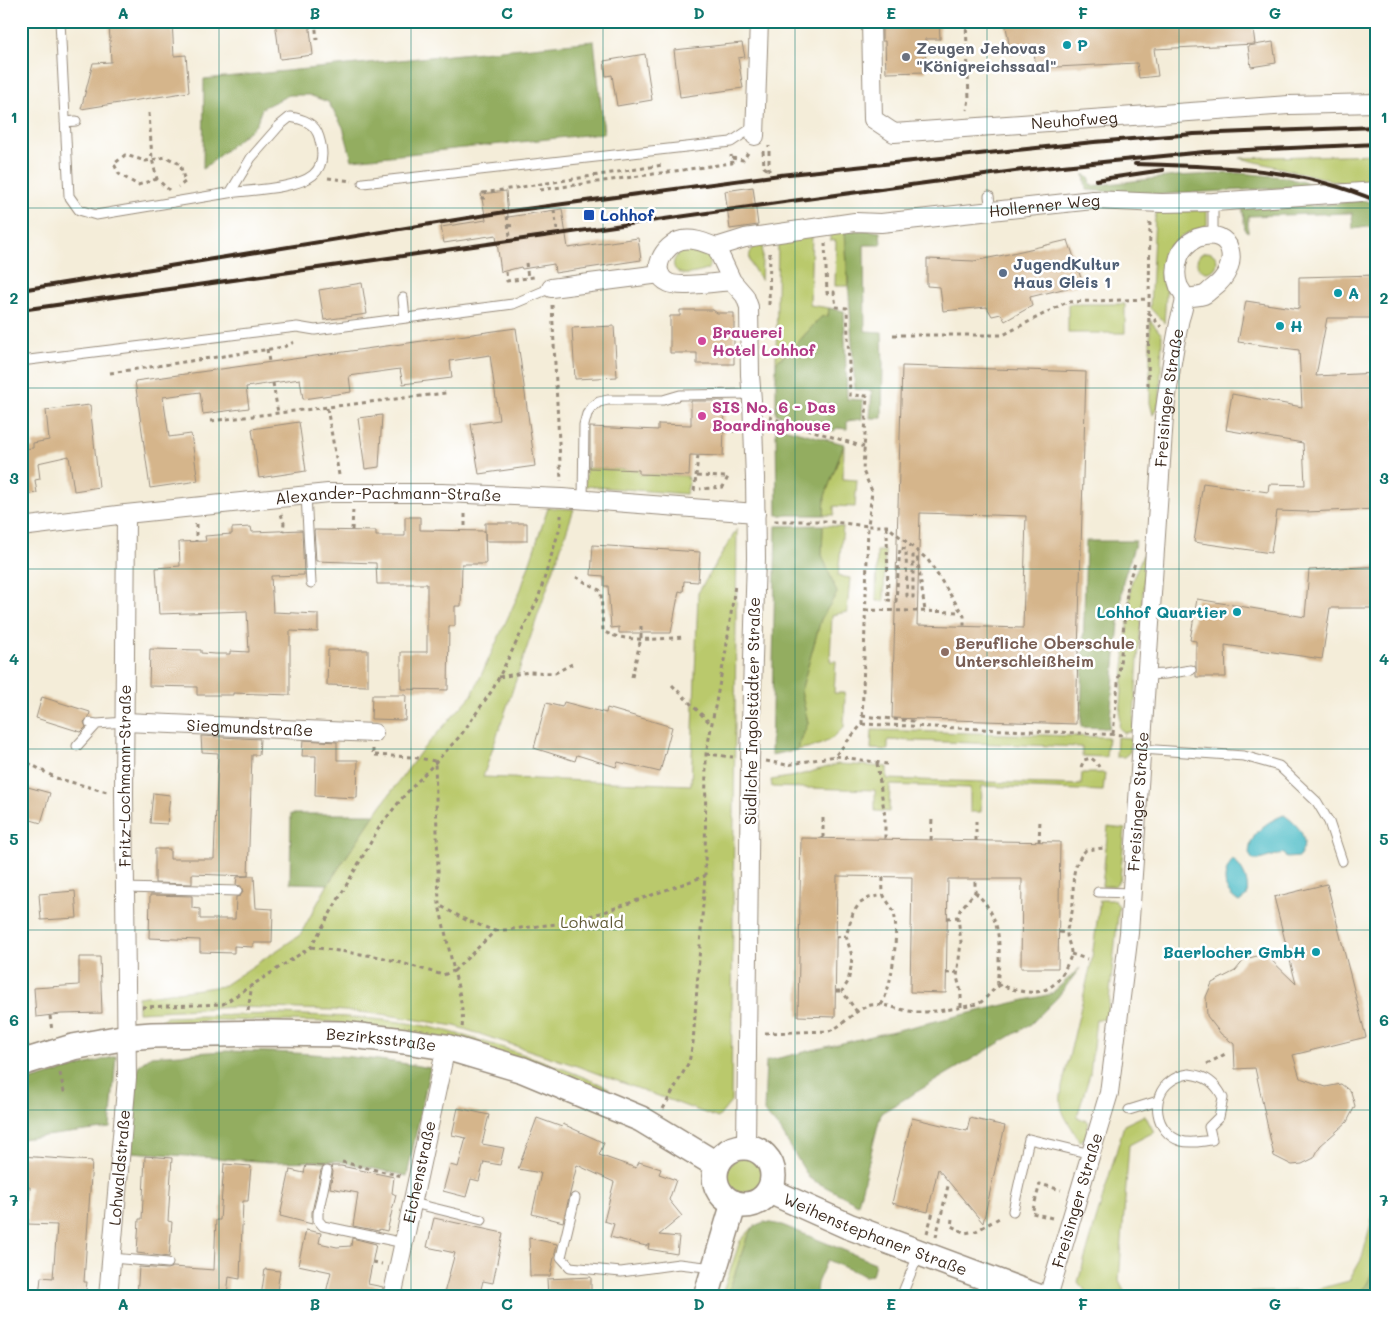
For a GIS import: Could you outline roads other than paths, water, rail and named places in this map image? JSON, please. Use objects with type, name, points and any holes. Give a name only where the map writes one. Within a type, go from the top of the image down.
[{"type":"street","points":[[755,131],[759,21]]},
{"type":"street","name":"Neuhofweg","points":[[871,21],[873,119],[894,133],[1289,105],[1377,102]]},
{"type":"street","name":"Hollerner Weg","points":[[716,247],[745,238],[855,222],[881,223],[990,204],[1094,200],[1213,202],[1377,191]]},
{"type":"street","points":[[1203,237],[1212,237],[1224,241],[1231,253],[1230,267],[1220,283],[1204,295],[1185,298],[1178,284],[1176,268],[1185,246],[1203,237]]},
{"type":"street","points":[[716,247],[698,240],[681,240],[669,247],[662,255],[659,264],[660,274],[668,283],[679,285],[732,281]]},
{"type":"street","name":"Südliche Ingolstädter Straße","points":[[716,247],[732,281],[745,296],[749,307],[756,513],[750,759],[746,1146]]},
{"type":"street","points":[[551,288],[660,274]]},
{"type":"street","name":"Freisinger Straße","points":[[1048,1297],[1109,1094],[1129,933],[1164,417],[1171,368],[1185,298]]},
{"type":"street","name":"Alexander-Pachmann-Straße","points":[[21,527],[126,514],[343,493],[442,493],[562,498],[756,513]]},
{"type":"street","name":"Fritz-Lochmann-Straße","points":[[126,514],[124,797],[127,1037]]},
{"type":"street","name":"Siegmundstraße","points":[[125,722],[374,733]]},
{"type":"street","name":"Bezirksstraße","points":[[23,1054],[127,1037],[152,1035],[340,1034],[405,1041],[454,1039],[641,1119],[717,1165]]},
{"type":"street","name":"Lohwaldstraße","points":[[108,1297],[127,1078],[127,1037]]},
{"type":"street","name":"Eichenstraße","points":[[392,1297],[417,1180],[454,1039]]},
{"type":"street","points":[[746,1146],[755,1148],[764,1154],[774,1171],[770,1190],[758,1202],[750,1205],[734,1203],[726,1199],[716,1183],[715,1174],[721,1157],[736,1147],[746,1146]]},
{"type":"street","name":"Weihenstephaner Straße","points":[[770,1190],[848,1226],[927,1243],[1038,1297]]},
{"type":"street","points":[[706,1297],[734,1203]]},
{"type":"lane","points":[[60,21],[69,196],[79,210],[96,216],[230,193],[296,184],[313,176],[322,164],[322,146],[317,130],[304,119],[290,117],[279,126],[251,158],[230,193]]},
{"type":"lane","points":[[65,122],[76,121]]},
{"type":"lane","points":[[362,183],[731,142],[755,131]]},
{"type":"lane","points":[[1212,237],[1213,202]]},
{"type":"lane","points":[[21,361],[297,327],[315,330],[513,304],[551,288]]},
{"type":"lane","points":[[402,298],[405,318]]},
{"type":"lane","points":[[583,500],[584,425],[587,414],[599,402],[608,400],[663,400],[680,395],[752,394]]},
{"type":"lane","points":[[306,496],[312,583]]},
{"type":"lane","points":[[1146,675],[1191,670]]},
{"type":"lane","points":[[77,746],[94,724],[125,722]]},
{"type":"lane","points":[[1142,743],[1244,756],[1279,766],[1318,802],[1329,822],[1342,861]]},
{"type":"lane","points":[[125,888],[236,891]]},
{"type":"lane","points":[[1098,892],[1132,893]]},
{"type":"lane","points":[[1189,1074],[1210,1080],[1224,1098],[1219,1117],[1209,1127],[1212,1140],[1189,1143],[1170,1136],[1158,1119],[1158,1101],[1163,1089],[1170,1081],[1179,1076],[1189,1074]]},
{"type":"lane","points":[[1129,1110],[1158,1101]]},
{"type":"lane","points":[[1013,1211],[1029,1139],[1091,1154]]},
{"type":"lane","points":[[327,1171],[318,1212],[318,1220],[323,1226],[404,1243]]},
{"type":"lane","points":[[575,1198],[561,1258],[570,1267],[621,1272],[679,1264],[714,1268]]},
{"type":"lane","points":[[413,1203],[482,1220]]},
{"type":"lane","points":[[901,1297],[927,1243]]},
{"type":"lane","points":[[112,1258],[168,1263]]},
{"type":"water","points":[[1284,815],[1302,833],[1304,845],[1299,857],[1286,858],[1283,853],[1253,860],[1249,854],[1252,840],[1256,834],[1265,825]]},
{"type":"water","points":[[1233,859],[1243,872],[1247,885],[1247,896],[1239,902],[1229,893],[1225,882],[1225,876]]},
{"type":"railway","points":[[21,290],[511,211],[780,175],[1094,142],[1194,134],[1377,127]]},
{"type":"railway","points":[[21,310],[1022,170],[1204,152],[1377,144]]},
{"type":"railway","points":[[1135,164],[1258,170],[1318,181],[1377,201]]},
{"type":"railway","points":[[1096,180],[1163,170]]},
{"type":"place","name":"P","points":[[1067,45]]},
{"type":"place","name":"Zeugen Jehovas \"Königreichssaal\"","points":[[906,57]]},
{"type":"place","name":"Lohhof","points":[[589,215]]},
{"type":"place","name":"JugendKultur Haus Gleis 1","points":[[1003,273]]},
{"type":"place","name":"A","points":[[1338,293]]},
{"type":"place","name":"H","points":[[1280,326]]},
{"type":"place","name":"Brauerei Hotel Lohhof","points":[[702,341]]},
{"type":"place","name":"SIS No. 6 - Das Boardinghouse","points":[[702,416]]},
{"type":"place","name":"Lohhof Quartier","points":[[1237,612]]},
{"type":"place","name":"Berufliche Oberschule Unterschleißheim","points":[[945,652]]},
{"type":"place","name":"Baerlocher GmbH","points":[[1316,952]]},
{"type":"park label","name":"Lohwald","points":[[592,922]]}]
